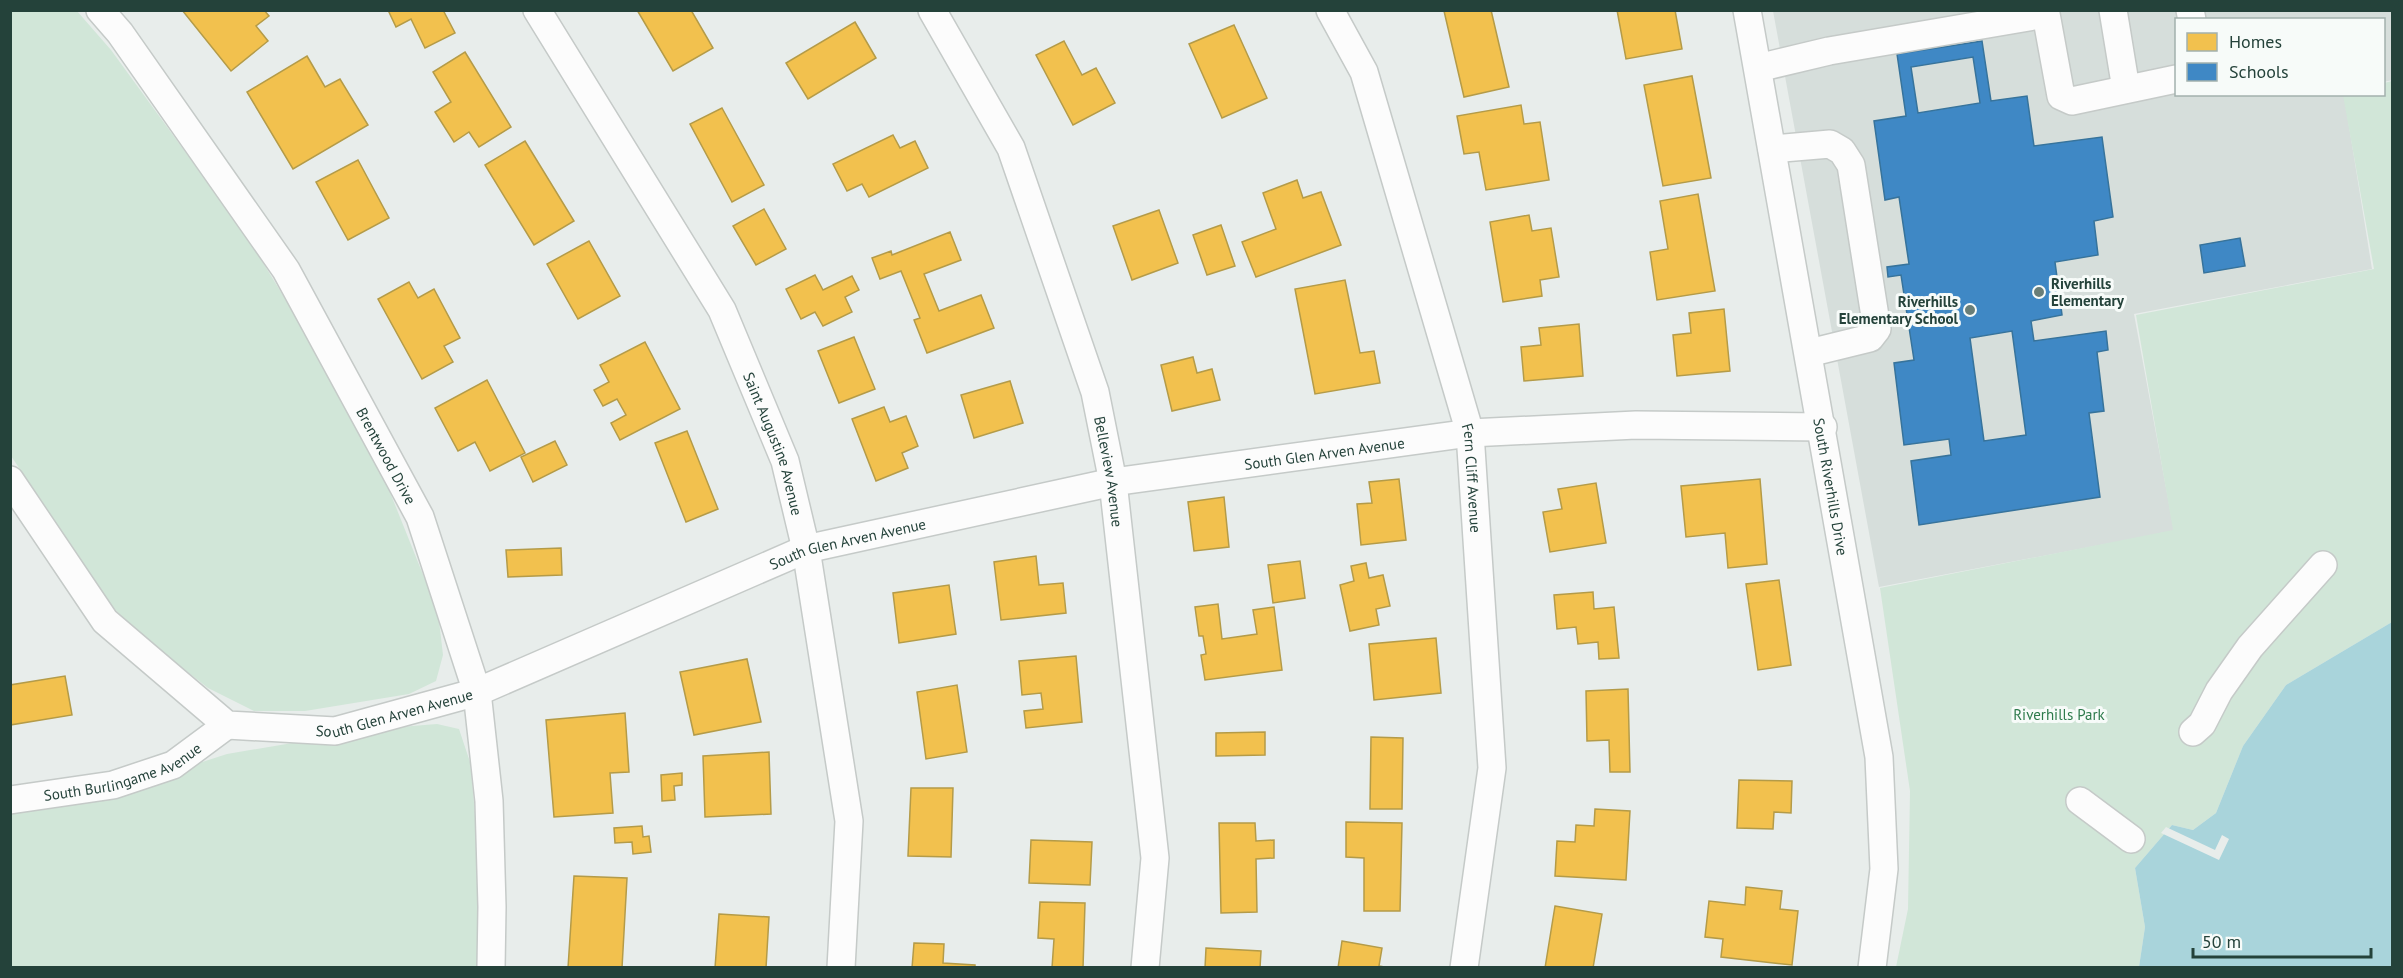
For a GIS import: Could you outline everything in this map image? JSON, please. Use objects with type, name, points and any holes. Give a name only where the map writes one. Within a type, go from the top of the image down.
[{"type":"street","name":"Brentwood Drive","points":[[100,10],[120,33],[286,270],[420,517],[477,692],[489,801],[491,968]]},
{"type":"street","name":"Saint Augustine Avenue","points":[[537,10],[722,310],[785,461],[806,549],[849,821],[841,968]]},
{"type":"street","name":"Belleview Avenue","points":[[932,10],[1011,148],[1095,392],[1113,483],[1155,858],[1145,968]]},
{"type":"street","name":"Fern Cliff Avenue","points":[[1330,10],[1364,72],[1470,433],[1492,768],[1464,968]]},
{"type":"street","points":[[1353,10],[1364,72]]},
{"type":"street","name":"South Riverhills Drive","points":[[1748,10],[1879,757],[1884,869],[1872,968]]},
{"type":"street","points":[[2113,10],[2126,89]]},
{"type":"street","points":[[1758,68],[1829,51],[2046,12],[2061,96],[2072,101],[2175,79]]},
{"type":"street","points":[[1772,149],[1830,144],[1842,151],[1851,165],[1877,329],[1870,338],[1809,353]]},
{"type":"street","name":"South Glen Arven Avenue","points":[[227,725],[335,731],[477,692],[806,549],[1113,483],[1470,433],[1636,425],[1822,427]]},
{"type":"street","points":[[10,480],[105,621],[227,725]]},
{"type":"street","points":[[2193,732],[2202,724],[2219,691],[2250,647],[2323,565]]},
{"type":"street","name":"South Burlingame Avenue","points":[[10,800],[113,785],[173,765],[227,725]]},
{"type":"street","points":[[2080,801],[2131,839]]},
{"type":"shaded area","name":"Riverhills Elementary","points":[[1773,11],[2392,11],[2392,80],[2385,82],[2385,18],[2175,18],[2175,96],[2344,96],[2372,269],[2134,314],[2174,531],[1879,587]]},
{"type":"green space","points":[[10,11],[77,11],[111,50],[248,238],[365,430],[438,612],[443,655],[436,681],[409,694],[305,711],[254,711],[208,688],[143,637],[100,595],[11,456]]},
{"type":"green space","name":"Riverhills Park","points":[[2392,81],[2392,622],[2286,685],[2243,746],[2216,813],[2193,830],[2172,825],[2135,868],[2145,927],[2139,967],[1896,967],[1908,909],[1910,791],[1880,588],[2173,530],[2136,315],[2374,269],[2343,96],[2385,96],[2385,83]]},
{"type":"green space","points":[[437,724],[459,729],[470,762],[483,894],[478,967],[11,967],[10,811],[165,774],[227,754],[375,729]]},
{"type":"water","points":[[2392,622],[2392,967],[2139,967],[2145,927],[2135,868],[2172,825],[2193,830],[2216,813],[2243,746],[2286,685]]},
{"type":"pier","points":[[2166,827],[2215,850],[2222,835],[2229,839],[2219,860],[2161,833]]},
{"type":"building: Homes","points":[[182,10],[264,10],[269,16],[256,26],[268,41],[231,71]]},
{"type":"building: Homes","points":[[388,10],[443,10],[455,33],[425,48],[411,19],[396,27]]},
{"type":"building: Homes","points":[[637,10],[691,10],[713,48],[673,71]]},
{"type":"building: Homes","points":[[1491,10],[1509,87],[1464,97],[1444,11]]},
{"type":"building: Homes","points":[[1617,10],[1675,10],[1682,49],[1626,59]]},
{"type":"building: Homes","points":[[855,22],[876,58],[808,99],[786,63]]},
{"type":"building: Homes","points":[[1234,25],[1267,98],[1222,118],[1189,44]]},
{"type":"building: Homes","points":[[1064,41],[1082,75],[1096,68],[1115,103],[1073,125],[1036,55]]},
{"type":"building: Homes","points":[[465,52],[511,127],[479,147],[469,132],[454,142],[435,112],[451,102],[433,72]]},
{"type":"building: Homes","points":[[307,56],[325,87],[340,79],[368,125],[293,169],[247,92]]},
{"type":"building: Homes","points":[[1692,76],[1711,178],[1663,186],[1644,85]]},
{"type":"building: Homes","points":[[1521,105],[1524,124],[1540,122],[1549,180],[1486,190],[1479,152],[1464,154],[1457,116]]},
{"type":"building: Homes","points":[[722,108],[764,185],[732,202],[690,124]]},
{"type":"building: Homes","points":[[893,135],[900,148],[915,141],[928,168],[869,197],[862,184],[847,191],[833,164]]},
{"type":"building: Homes","points":[[525,141],[574,221],[534,245],[485,165]]},
{"type":"building: Homes","points":[[358,160],[389,218],[348,240],[316,182]]},
{"type":"building: Homes","points":[[1297,180],[1303,198],[1321,192],[1341,245],[1256,277],[1242,242],[1276,229],[1263,193]]},
{"type":"building: Homes","points":[[1698,194],[1715,291],[1657,300],[1650,252],[1668,249],[1660,201]]},
{"type":"building: Homes","points":[[764,209],[786,249],[756,265],[733,226]]},
{"type":"building: Homes","points":[[1159,210],[1178,263],[1132,280],[1113,226]]},
{"type":"building: Homes","points":[[1529,215],[1532,231],[1551,228],[1559,277],[1540,280],[1542,296],[1503,302],[1490,222]]},
{"type":"building: Homes","points":[[1221,225],[1235,266],[1207,275],[1193,235]]},
{"type":"building: Homes","points":[[950,232],[961,260],[924,274],[939,311],[981,295],[994,328],[927,353],[914,320],[920,318],[901,271],[880,279],[872,258],[891,251],[892,255]]},
{"type":"building: Homes","points":[[589,241],[620,296],[578,319],[547,264]]},
{"type":"building: Homes","points":[[815,275],[823,290],[852,276],[859,290],[845,297],[852,312],[823,326],[815,312],[801,319],[786,289]]},
{"type":"building: Homes","points":[[1345,280],[1360,353],[1374,351],[1380,383],[1315,394],[1295,289]]},
{"type":"building: Homes","points":[[409,282],[418,298],[434,289],[460,338],[444,346],[453,362],[422,379],[378,299]]},
{"type":"building: Homes","points":[[1724,309],[1730,371],[1677,376],[1673,335],[1691,333],[1689,313]]},
{"type":"building: Homes","points":[[1579,324],[1583,376],[1524,381],[1521,347],[1541,345],[1539,328]]},
{"type":"building: Homes","points":[[854,337],[875,389],[839,403],[818,351]]},
{"type":"building: Homes","points":[[645,342],[680,409],[620,440],[611,423],[626,415],[617,399],[603,406],[594,390],[609,382],[600,365]]},
{"type":"building: Homes","points":[[1193,357],[1197,373],[1212,369],[1220,400],[1172,411],[1161,365]]},
{"type":"building: Homes","points":[[487,380],[525,453],[490,471],[475,442],[458,451],[435,408]]},
{"type":"building: Homes","points":[[1010,381],[1023,423],[974,438],[961,395]]},
{"type":"building: Homes","points":[[884,407],[890,422],[906,416],[918,446],[902,453],[908,468],[876,481],[852,419]]},
{"type":"building: Homes","points":[[687,431],[718,509],[686,522],[655,443]]},
{"type":"building: Homes","points":[[555,441],[567,465],[533,482],[521,457]]},
{"type":"building: Homes","points":[[1399,479],[1406,540],[1361,545],[1357,504],[1372,503],[1369,482]]},
{"type":"building: Homes","points":[[1760,479],[1767,564],[1728,568],[1725,533],[1686,537],[1681,486]]},
{"type":"building: Homes","points":[[1596,483],[1606,543],[1550,552],[1543,512],[1562,509],[1558,489]]},
{"type":"building: Homes","points":[[1224,497],[1229,547],[1194,551],[1188,502]]},
{"type":"building: Homes","points":[[561,548],[562,575],[508,577],[506,550]]},
{"type":"building: Homes","points":[[1036,556],[1039,585],[1063,583],[1066,613],[1001,620],[994,562]]},
{"type":"building: Homes","points":[[1300,561],[1305,598],[1273,603],[1268,565]]},
{"type":"building: Homes","points":[[1366,563],[1369,578],[1383,575],[1390,606],[1376,609],[1379,625],[1350,631],[1340,585],[1354,581],[1351,566]]},
{"type":"building: Homes","points":[[1779,580],[1791,665],[1758,670],[1746,584]]},
{"type":"building: Homes","points":[[949,585],[956,634],[899,643],[893,593]]},
{"type":"building: Homes","points":[[1593,592],[1594,609],[1614,607],[1619,658],[1599,659],[1598,642],[1578,644],[1576,627],[1557,629],[1554,595]]},
{"type":"building: Homes","points":[[1218,604],[1222,639],[1257,634],[1253,610],[1274,607],[1282,670],[1205,680],[1201,655],[1206,654],[1203,636],[1199,636],[1195,607]]},
{"type":"building: Homes","points":[[1436,638],[1441,693],[1374,700],[1369,644]]},
{"type":"building: Homes","points":[[1076,656],[1082,722],[1026,728],[1024,711],[1043,709],[1041,693],[1022,695],[1019,661]]},
{"type":"building: Homes","points":[[747,659],[761,722],[694,735],[680,672]]},
{"type":"building: Homes","points":[[65,676],[72,715],[10,725],[10,685]]},
{"type":"building: Homes","points":[[957,685],[967,752],[926,759],[917,692]]},
{"type":"building: Homes","points":[[1628,689],[1630,772],[1610,772],[1609,740],[1587,741],[1586,691]]},
{"type":"building: Homes","points":[[625,713],[629,772],[610,773],[613,813],[554,817],[546,720]]},
{"type":"building: Homes","points":[[1265,732],[1265,755],[1216,756],[1216,733]]},
{"type":"building: Homes","points":[[1371,737],[1403,738],[1402,809],[1370,809]]},
{"type":"building: Homes","points":[[769,752],[771,814],[705,817],[703,756]]},
{"type":"building: Homes","points":[[682,773],[682,785],[674,786],[675,800],[662,801],[661,775]]},
{"type":"building: Homes","points":[[1739,780],[1792,781],[1791,813],[1774,812],[1773,829],[1737,828]]},
{"type":"building: Homes","points":[[911,788],[953,788],[951,857],[908,856]]},
{"type":"building: Homes","points":[[1595,809],[1630,811],[1626,880],[1555,876],[1557,841],[1575,842],[1576,825],[1594,826]]},
{"type":"building: Homes","points":[[1346,822],[1402,823],[1400,911],[1364,911],[1364,858],[1346,857]]},
{"type":"building: Homes","points":[[1219,823],[1255,823],[1256,841],[1274,840],[1274,858],[1256,859],[1257,912],[1221,913]]},
{"type":"building: Homes","points":[[642,826],[643,837],[649,836],[651,852],[633,854],[632,842],[615,843],[614,828]]},
{"type":"building: Homes","points":[[1031,840],[1092,842],[1090,885],[1029,883]]},
{"type":"building: Homes","points":[[574,876],[627,878],[622,968],[568,968]]},
{"type":"building: Homes","points":[[1746,887],[1782,891],[1780,909],[1798,911],[1792,965],[1721,957],[1723,939],[1705,937],[1709,901],[1745,905]]},
{"type":"building: Homes","points":[[1040,902],[1085,903],[1083,968],[1052,968],[1054,939],[1038,938]]},
{"type":"building: Homes","points":[[1555,906],[1602,914],[1593,968],[1545,968]]},
{"type":"building: Homes","points":[[719,914],[769,917],[766,968],[715,968]]},
{"type":"building: Homes","points":[[1342,941],[1382,948],[1379,966],[1390,968],[1338,968]]},
{"type":"building: Homes","points":[[914,943],[944,944],[943,963],[975,965],[975,968],[912,968]]},
{"type":"building: Homes","points":[[1206,948],[1261,951],[1260,968],[1205,968]]},
{"type":"building: Schools","points":[[1982,41],[1991,101],[2027,96],[2034,146],[2102,137],[2113,217],[2094,221],[2098,255],[2055,262],[2062,315],[2031,321],[2034,341],[2106,331],[2108,350],[2097,352],[2104,411],[2089,413],[2100,497],[1919,525],[1911,461],[1951,455],[1949,439],[1904,445],[1894,363],[1914,360],[1901,275],[1888,277],[1887,267],[1909,264],[1899,197],[1885,200],[1874,121],[1906,116],[1897,54]],"holes":[[[1973,57],[1980,103],[1918,113],[1911,67]],[[2012,331],[2026,435],[1984,441],[1970,338]]]},
{"type":"building: Schools","points":[[2240,238],[2245,266],[2204,273],[2200,245]]},
{"type":"place","name":"Riverhills Elementary","points":[[2039,292]]},
{"type":"place","name":"Riverhills Elementary School","points":[[1970,310]]}]
